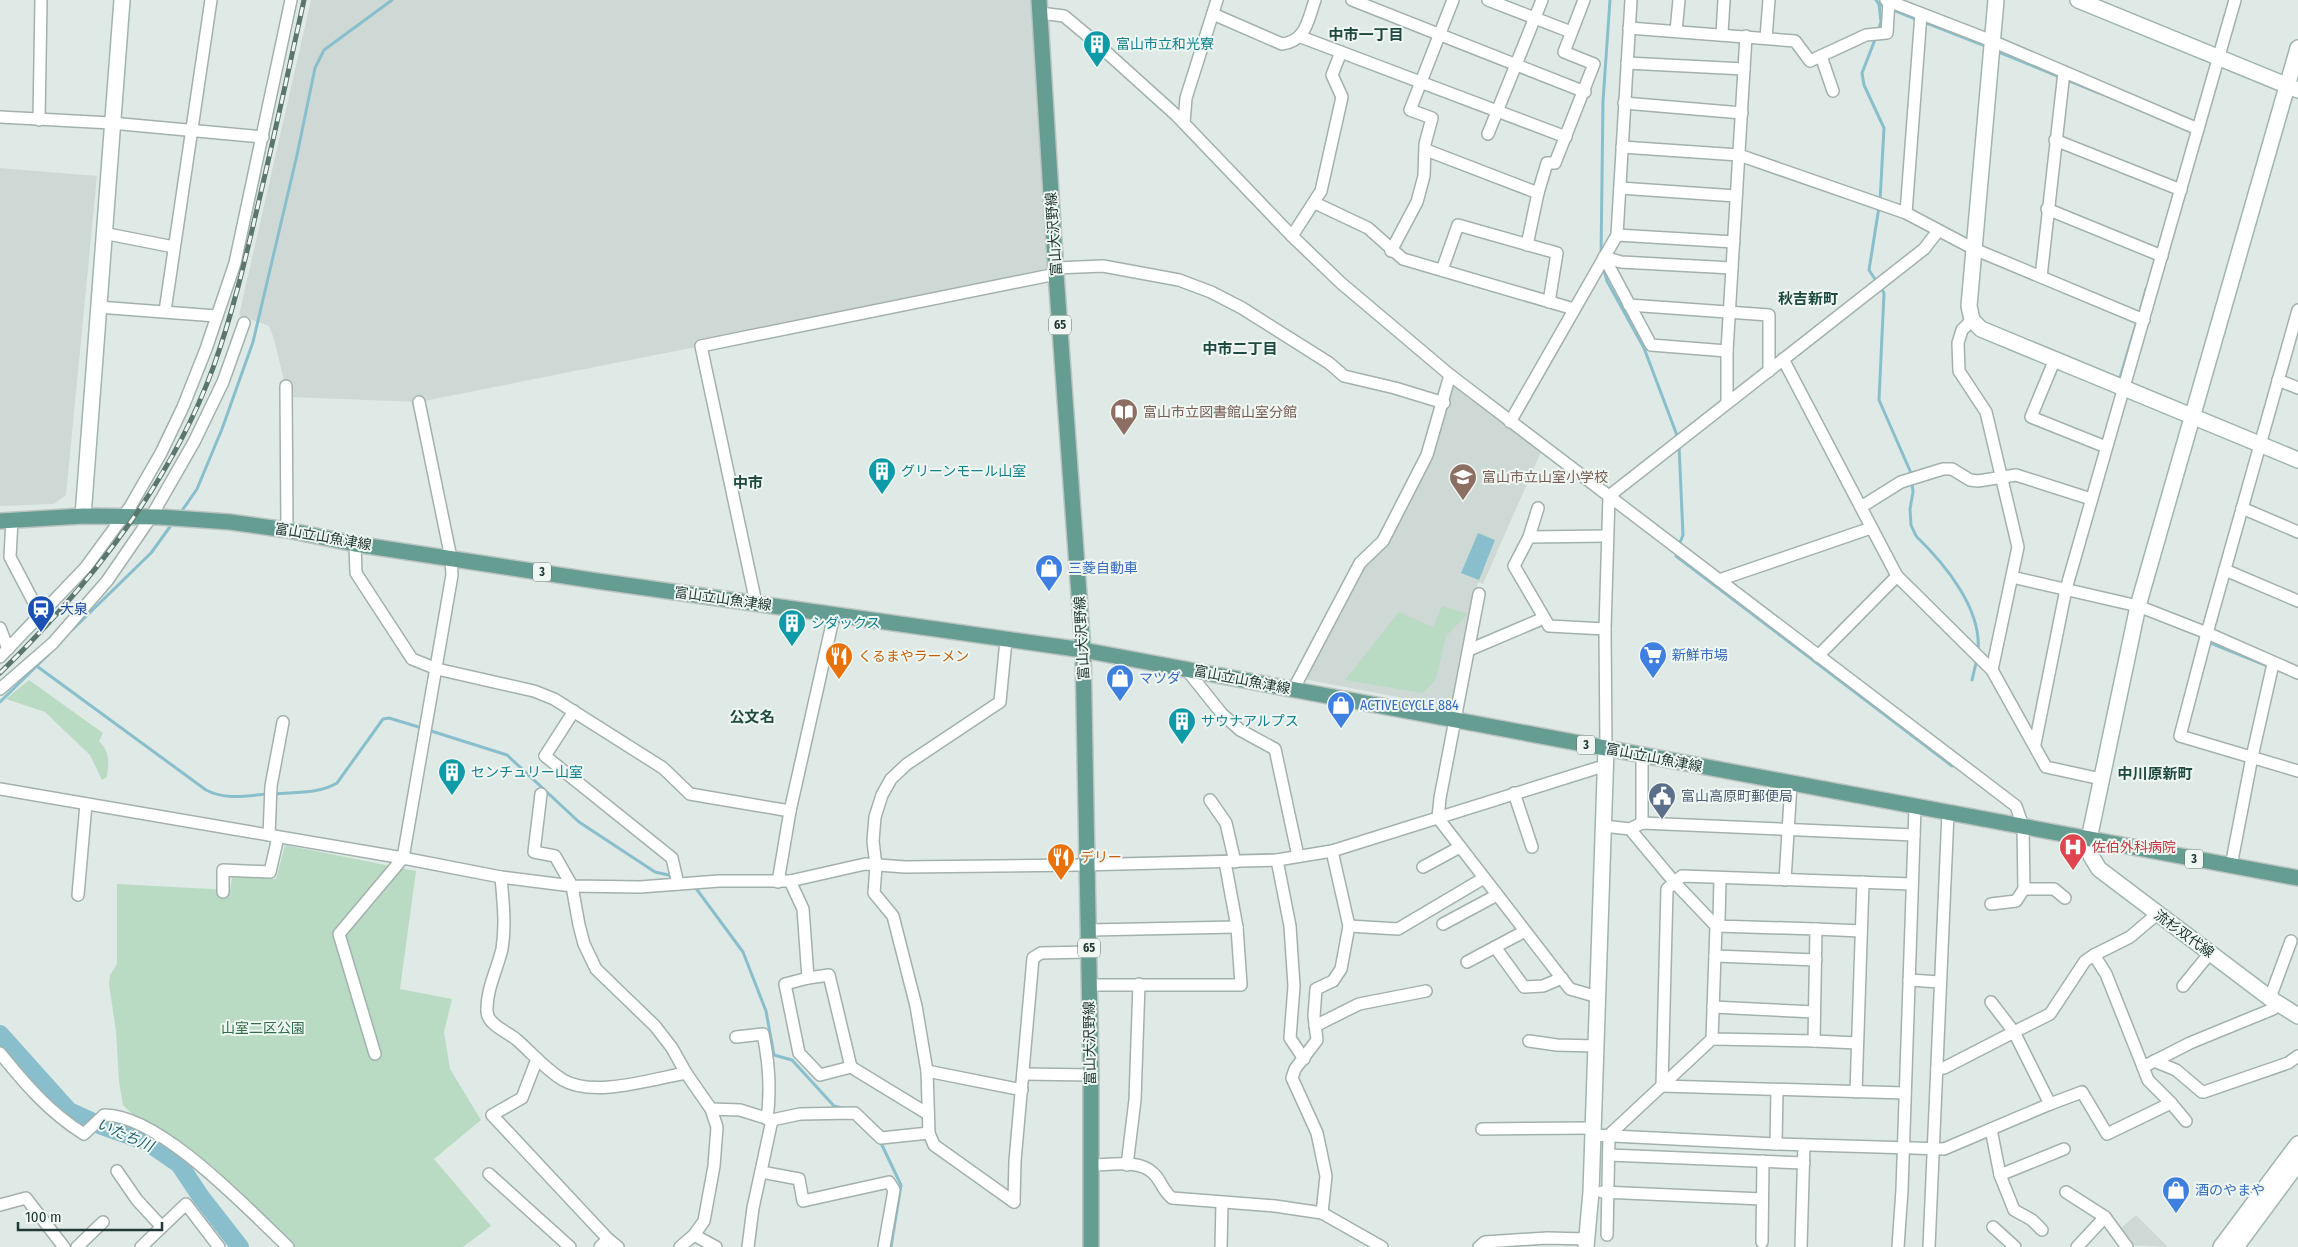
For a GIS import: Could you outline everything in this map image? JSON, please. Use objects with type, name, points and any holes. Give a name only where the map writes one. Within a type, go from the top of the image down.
[{"type":"main road","name":"富山大沢野線","points":[[1040,7],[1056,271],[1083,650],[1091,1076],[1091,1247]]},
{"type":"main road","name":"富山立山魚津線","points":[[6,521],[82,516],[223,521],[287,530],[355,544],[1083,650],[2298,878]]},
{"type":"street","points":[[39,120],[41,0]]},
{"type":"street","points":[[82,516],[122,0]]},
{"type":"street","points":[[165,312],[211,0]]},
{"type":"street","points":[[2,654],[86,567],[120,518],[130,507],[161,453],[183,407],[235,263],[291,0]]},
{"type":"street","points":[[1184,123],[1186,98],[1217,0]]},
{"type":"street","points":[[1213,14],[1282,44],[1292,43],[1301,37],[1315,0]]},
{"type":"street","points":[[1352,0],[1585,92]]},
{"type":"street","points":[[1392,251],[1417,202],[1424,176],[1425,144],[1432,118],[1410,110],[1453,0]]},
{"type":"street","points":[[1488,0],[1571,32]]},
{"type":"street","points":[[1488,134],[1542,0]]},
{"type":"street","points":[[1527,245],[1538,193],[1548,163],[1555,163],[1585,92],[1594,64],[1564,52],[1584,0]]},
{"type":"street","points":[[1676,31],[1679,0]]},
{"type":"street","points":[[1722,34],[1724,0]]},
{"type":"street","points":[[1766,38],[1769,0]]},
{"type":"street","points":[[1996,0],[1969,306],[1972,320],[1982,329],[2298,460]]},
{"type":"street","points":[[2078,0],[2292,87]]},
{"type":"street","points":[[2035,744],[2066,589],[2235,0]]},
{"type":"street","points":[[1510,422],[1617,234],[1629,28],[1628,1]]},
{"type":"street","points":[[1629,28],[1795,41],[1810,62],[1866,35],[1887,33],[1888,1],[1992,41],[2198,129]]},
{"type":"street","points":[[1040,7],[1064,16],[1184,123],[1292,236],[1341,283],[1450,375],[2016,806],[2023,826],[2024,888],[2016,901],[1991,904]]},
{"type":"street","points":[[1906,213],[1921,14]]},
{"type":"street","points":[[1728,402],[1727,351],[1746,36]]},
{"type":"street","points":[[1301,37],[1566,137]]},
{"type":"street","points":[[2090,839],[2100,779],[2138,606],[2192,417],[2292,87],[2298,48]]},
{"type":"street","points":[[1292,236],[1315,203],[1320,191],[1342,97],[1332,75],[1341,52]]},
{"type":"street","points":[[1821,56],[1833,91]]},
{"type":"street","points":[[1627,63],[1744,69]]},
{"type":"street","points":[[2041,278],[2047,208],[2064,72]]},
{"type":"street","points":[[1624,103],[1742,113]]},
{"type":"street","points":[[0,118],[111,123],[262,137]]},
{"type":"street","points":[[2055,140],[2182,190]]},
{"type":"street","points":[[1622,147],[1739,156],[1906,213],[1974,249],[2144,320]]},
{"type":"street","points":[[1426,150],[1538,193]]},
{"type":"street","points":[[1620,188],[1736,196]]},
{"type":"street","points":[[1315,203],[1368,228],[1403,259],[1574,309]]},
{"type":"street","points":[[2047,208],[2162,256]]},
{"type":"street","points":[[1442,270],[1458,225],[1557,253],[1549,302]]},
{"type":"street","points":[[1479,1247],[1485,1242],[1547,1238],[1587,1243],[1591,1192],[1606,767],[1606,536],[1609,496],[1924,249],[1938,231]]},
{"type":"street","points":[[104,233],[174,248]]},
{"type":"street","points":[[1617,234],[1734,242]]},
{"type":"street","points":[[1604,257],[1621,262],[1732,268]]},
{"type":"street","points":[[1604,257],[1651,345],[1727,351]]},
{"type":"street","points":[[756,603],[701,346],[1056,271],[1103,266],[1179,280],[1211,292],[1242,308],[1328,363],[1344,376],[1444,402]]},
{"type":"street","points":[[1629,305],[1768,315],[1769,371]]},
{"type":"street","points":[[98,307],[216,316]]},
{"type":"street","points":[[2298,310],[2206,633],[2180,736],[2298,771]]},
{"type":"street","points":[[1972,320],[1962,330],[1958,343],[1959,371],[1986,412],[2018,547],[1992,670]]},
{"type":"street","points":[[0,689],[53,643],[108,581],[151,517],[194,442],[224,382],[244,323]]},
{"type":"street","points":[[1783,359],[1896,576],[1992,670],[2035,744],[2046,768],[2100,779]]},
{"type":"street","points":[[2055,360],[2031,417],[2106,448]]},
{"type":"street","points":[[1293,690],[1360,563],[1383,542],[1427,455],[1444,402],[1450,375]]},
{"type":"street","points":[[2278,380],[2298,388]]},
{"type":"street","points":[[286,386],[287,530]]},
{"type":"street","points":[[375,1054],[339,934],[403,858],[452,575],[451,558],[419,402]]},
{"type":"street","points":[[1860,507],[1901,482],[1943,469],[1952,469],[1970,480],[1978,481],[2016,475],[2091,500]]},
{"type":"street","points":[[1538,508],[1529,537],[1514,566],[1549,626],[1605,629]]},
{"type":"street","points":[[2242,508],[2298,532]]},
{"type":"street","points":[[6,521],[10,557],[40,616]]},
{"type":"street","points":[[1719,580],[1871,528]]},
{"type":"street","points":[[1529,537],[1606,536]]},
{"type":"street","points":[[355,544],[356,573],[412,659],[437,669],[534,691],[554,699],[663,768],[690,794],[790,811]]},
{"type":"street","points":[[2225,570],[2298,601]]},
{"type":"street","points":[[1818,656],[1896,576]]},
{"type":"street","points":[[2012,577],[2138,606],[2298,673]]},
{"type":"street","points":[[1479,594],[1457,721],[1440,798],[1438,818],[1570,989],[1598,996]]},
{"type":"street","points":[[808,978],[803,909],[784,881],[790,811],[834,615]]},
{"type":"street","points":[[1469,650],[1544,618]]},
{"type":"street","points":[[0,628],[2,654]]},
{"type":"street","points":[[1006,640],[1000,702],[907,764],[891,779],[882,795],[875,817],[873,841],[876,866],[874,894],[893,916],[916,1006],[927,1072],[929,1133],[934,1145],[1014,1202],[1015,1161],[1033,958],[1041,953],[1089,952]]},
{"type":"street","points":[[2230,866],[2252,757],[2274,664]]},
{"type":"street","points":[[1186,669],[1222,714],[1240,730],[1275,749],[1298,856]]},
{"type":"street","points":[[574,711],[545,756],[672,858],[678,884]]},
{"type":"street","points":[[223,892],[223,870],[270,872],[274,836],[271,786],[283,722]]},
{"type":"street","points":[[1642,756],[1642,823]]},
{"type":"street","points":[[0,789],[403,858],[501,877],[572,886],[640,887],[719,881],[784,881],[865,864],[876,866],[1088,865],[1277,860],[1332,851],[1514,793],[1606,767]]},
{"type":"street","points":[[1785,880],[1791,784]]},
{"type":"street","points":[[1514,793],[1532,847]]},
{"type":"street","points":[[541,794],[534,852],[555,856],[572,886],[584,944],[596,969],[655,1026],[672,1048],[686,1073],[711,1109],[717,1126],[714,1166],[704,1221],[694,1235],[680,1247]]},
{"type":"street","points":[[1089,985],[1241,985],[1226,823],[1210,800]]},
{"type":"street","points":[[78,895],[86,804]]},
{"type":"street","points":[[1898,1247],[1915,807]]},
{"type":"street","points":[[1929,1247],[1948,813]]},
{"type":"street","points":[[1604,826],[1630,829],[1642,823],[1914,835]]},
{"type":"street","points":[[1630,829],[1675,883],[1716,926],[1861,931]]},
{"type":"street","name":"流杉双代線","points":[[2090,839],[2091,856],[2099,869],[2273,1001],[2298,1016]]},
{"type":"street","points":[[1423,867],[1460,847]]},
{"type":"street","points":[[1322,1213],[1326,1176],[1317,1133],[1292,1078],[1295,1069],[1317,1040],[1315,1026],[1316,990],[1333,981],[1341,969],[1349,926],[1332,851]]},
{"type":"street","points":[[1277,860],[1290,926],[1294,986],[1290,1038],[1304,1059]]},
{"type":"street","points":[[1662,1086],[1667,889],[1682,876],[1912,884]]},
{"type":"street","points":[[501,877],[505,929],[488,995],[487,1014],[492,1022],[515,1038],[537,1059],[565,1081],[583,1086],[606,1087],[686,1073]]},
{"type":"street","points":[[1349,926],[1398,929],[1484,878]]},
{"type":"street","points":[[1712,1039],[1716,926],[1719,921],[1720,878]]},
{"type":"street","points":[[1856,1092],[1863,882]]},
{"type":"street","points":[[2024,888],[2054,889],[2065,898]]},
{"type":"street","points":[[1443,924],[1497,895]]},
{"type":"street","points":[[1937,1069],[1944,1068],[2050,1014],[2085,961],[2130,937],[2157,914]]},
{"type":"street","points":[[1088,930],[1237,927]]},
{"type":"street","points":[[1814,1040],[1816,929]]},
{"type":"street","points":[[1467,962],[1525,931]]},
{"type":"street","points":[[2149,1064],[2190,1043],[2273,1009],[2273,1001],[2292,941]]},
{"type":"street","points":[[1495,947],[1524,987],[1543,986],[1562,978]]},
{"type":"street","points":[[2183,986],[2210,953]]},
{"type":"street","points":[[2094,955],[2106,974],[2149,1064],[2148,1080],[2186,1121]]},
{"type":"street","points":[[1715,956],[1816,960]]},
{"type":"street","points":[[851,1067],[820,1076],[799,1053],[785,984],[829,975],[851,1067],[928,1114]]},
{"type":"street","points":[[1909,980],[1940,982]]},
{"type":"street","points":[[1127,1165],[1135,1091],[1139,984]]},
{"type":"street","points":[[1315,1026],[1359,1004],[1426,991]]},
{"type":"street","points":[[1991,1002],[2014,1032],[2050,1104]]},
{"type":"street","points":[[1713,1007],[1814,1012]]},
{"type":"street","points":[[736,1037],[763,1034],[768,1058],[770,1119],[753,1208],[748,1247]]},
{"type":"street","points":[[1607,1235],[1609,1135],[1712,1039],[1814,1040],[1857,1043]]},
{"type":"street","points":[[1529,1041],[1557,1046],[1596,1046]]},
{"type":"street","points":[[0,1054],[31,1090],[64,1122],[84,1134],[104,1115],[114,1115],[136,1122],[183,1151],[239,1200],[288,1247]]},
{"type":"street","points":[[2149,1064],[2176,1070],[2204,1092],[2288,1063],[2298,1056]]},
{"type":"street","points":[[537,1059],[522,1098],[492,1115],[604,1243],[618,1247]]},
{"type":"street","points":[[927,1072],[1022,1090]]},
{"type":"street","points":[[1023,1074],[1091,1076]]},
{"type":"street","points":[[1662,1086],[1905,1094]]},
{"type":"street","points":[[1776,1144],[1777,1090]]},
{"type":"street","points":[[1482,1129],[1593,1131],[1609,1135],[1776,1144],[1944,1149],[2082,1092],[2107,1134],[2171,1103]]},
{"type":"street","points":[[711,1109],[740,1110],[770,1119],[800,1114],[855,1113],[881,1138],[929,1133]]},
{"type":"street","points":[[1991,1129],[2000,1175],[2014,1210],[2032,1220],[2042,1230]]},
{"type":"street","points":[[2221,1247],[2298,1144]]},
{"type":"street","points":[[1801,1247],[1804,1145]]},
{"type":"street","points":[[2000,1175],[2064,1149]]},
{"type":"street","points":[[1609,1155],[1804,1163]]},
{"type":"street","points":[[1762,1242],[1763,1161]]},
{"type":"street","points":[[2236,1247],[2298,1163]]},
{"type":"street","points":[[1091,1165],[1145,1166],[1155,1174],[1164,1191],[1172,1198],[1275,1206],[1322,1213],[1382,1247]]},
{"type":"street","points":[[118,1170],[137,1200],[161,1226]]},
{"type":"street","points":[[761,1172],[799,1179],[803,1201],[889,1182],[894,1190],[884,1247]]},
{"type":"street","points":[[488,1174],[570,1247]]},
{"type":"street","points":[[1591,1192],[1762,1199]]},
{"type":"street","points":[[2066,1192],[2105,1217],[2127,1247]]},
{"type":"street","points":[[0,1205],[26,1198],[64,1247]]},
{"type":"street","points":[[1221,1247],[1222,1203]]},
{"type":"street","points":[[141,1247],[186,1204],[219,1247]]},
{"type":"street","points":[[2077,1247],[2105,1217]]},
{"type":"street","points":[[77,1247],[103,1222]]},
{"type":"street","points":[[1993,1226],[2015,1247]]},
{"type":"street","points":[[694,1235],[716,1247]]},
{"type":"shaded area","points":[[311,0],[1039,0],[1056,267],[701,346],[419,402],[288,397],[269,326],[239,315]]},
{"type":"shaded area","points":[[0,168],[97,176],[66,495],[54,504],[0,506]]},
{"type":"shaded area","name":"富山市立山室小学校","points":[[1453,384],[1541,452],[1483,584],[1478,582],[1456,708],[1303,679],[1362,565],[1385,546]]},
{"type":"shaded area","points":[[2136,1215],[2166,1247],[2130,1245],[2132,1240],[2119,1230]]},
{"type":"green space","points":[[1442,606],[1468,614],[1446,636],[1436,679],[1423,693],[1345,680],[1399,612],[1433,627]]},
{"type":"green space","points":[[29,680],[103,733],[99,741],[108,757],[107,777],[102,780],[90,755],[45,712],[6,699]]},
{"type":"green space","name":"山室二区公園","points":[[285,845],[416,871],[400,989],[452,999],[444,1032],[450,1069],[481,1120],[434,1159],[491,1226],[463,1247],[295,1247],[242,1196],[135,1117],[123,1105],[119,1081],[116,1031],[109,984],[110,975],[117,964],[117,884],[230,890],[232,878],[235,875],[276,879]]},
{"type":"water","points":[[1478,533],[1495,540],[1479,580],[1461,573]]},
{"type":"waterway","points":[[179,515],[197,489],[222,429],[253,342],[297,155],[315,68],[324,50],[392,0]]},
{"type":"waterway","points":[[1601,258],[1603,101],[1610,0]]},
{"type":"waterway","points":[[1876,0],[1885,7]]},
{"type":"waterway","points":[[1878,31],[1881,22],[1879,4]]},
{"type":"waterway","points":[[1891,9],[1918,20]]},
{"type":"waterway","points":[[1924,22],[1988,47]]},
{"type":"waterway","points":[[1876,37],[1862,73],[1864,85],[1884,128],[1880,201]]},
{"type":"waterway","points":[[1996,51],[2099,93]]},
{"type":"waterway","points":[[1879,207],[1869,270],[1884,293],[1879,400],[1911,473],[1913,492],[1910,509],[1911,525],[1916,536],[1949,574],[1968,604],[1978,635],[1978,651]]},
{"type":"waterway","points":[[1603,266],[1607,281],[1644,348],[1678,438]]},
{"type":"waterway","points":[[2139,315],[2146,289]]},
{"type":"waterway","points":[[2120,378],[2137,321]]},
{"type":"waterway","points":[[1679,445],[1683,535],[1679,545]]},
{"type":"waterway","points":[[72,630],[151,553],[172,524]]},
{"type":"waterway","points":[[1677,551],[1676,556],[1952,766]]},
{"type":"waterway","points":[[2208,642],[2270,667]]},
{"type":"waterway","points":[[0,702],[54,649]]},
{"type":"waterway","points":[[1972,680],[1977,659]]},
{"type":"waterway","points":[[38,667],[206,790],[228,796],[268,794]]},
{"type":"waterway","points":[[274,794],[315,791],[337,783],[383,719],[389,718],[422,728]]},
{"type":"waterway","points":[[428,730],[507,755],[579,822],[655,872],[673,876]]},
{"type":"waterway","points":[[695,887],[743,952],[766,1011],[774,1055],[792,1060],[834,1106],[842,1108]]},
{"type":"waterway","name":"いたち川","points":[[0,1034],[69,1111],[102,1126],[147,1142],[179,1164],[201,1197],[240,1247]]},
{"type":"waterway","points":[[880,1141],[901,1185],[891,1247]]},
{"type":"railway","points":[[0,673],[64,606],[123,532],[150,493],[195,411],[221,346],[240,281],[304,0]]},
{"type":"place","name":"富山市立和光寮","points":[[1097,68]]},
{"type":"place","name":"富山市立図書館山室分館","points":[[1124,436]]},
{"type":"place","name":"グリーンモール山室","points":[[882,495]]},
{"type":"place","name":"富山市立山室小学校","points":[[1463,501]]},
{"type":"place","name":"三菱自動車","points":[[1049,592]]},
{"type":"place","name":"大泉","points":[[41,633]]},
{"type":"place","name":"シダックス","points":[[792,647]]},
{"type":"place","name":"新鮮市場","points":[[1653,679]]},
{"type":"place","name":"くるまやラーメン","points":[[839,680]]},
{"type":"place","name":"マツダ","points":[[1120,702]]},
{"type":"place","name":"ACTIVE CYCLE 884","points":[[1341,729]]},
{"type":"place","name":"サウナアルプス","points":[[1182,745]]},
{"type":"place","name":"センチュリー山室","points":[[452,796]]},
{"type":"place","name":"富山高原町郵便局","points":[[1662,820]]},
{"type":"place","name":"佐伯外科病院","points":[[2073,871]]},
{"type":"place","name":"デリー","points":[[1061,881]]},
{"type":"place","name":"酒のやまや","points":[[2176,1214]]},
{"type":"district","name":"中市一丁目","points":[[1366,35]]},
{"type":"district","name":"秋吉新町","points":[[1808,299]]},
{"type":"district","name":"中市二丁目","points":[[1240,349]]},
{"type":"district","name":"中市","points":[[748,483]]},
{"type":"district","name":"公文名","points":[[752,717]]},
{"type":"district","name":"中川原新町","points":[[2155,774]]}]
